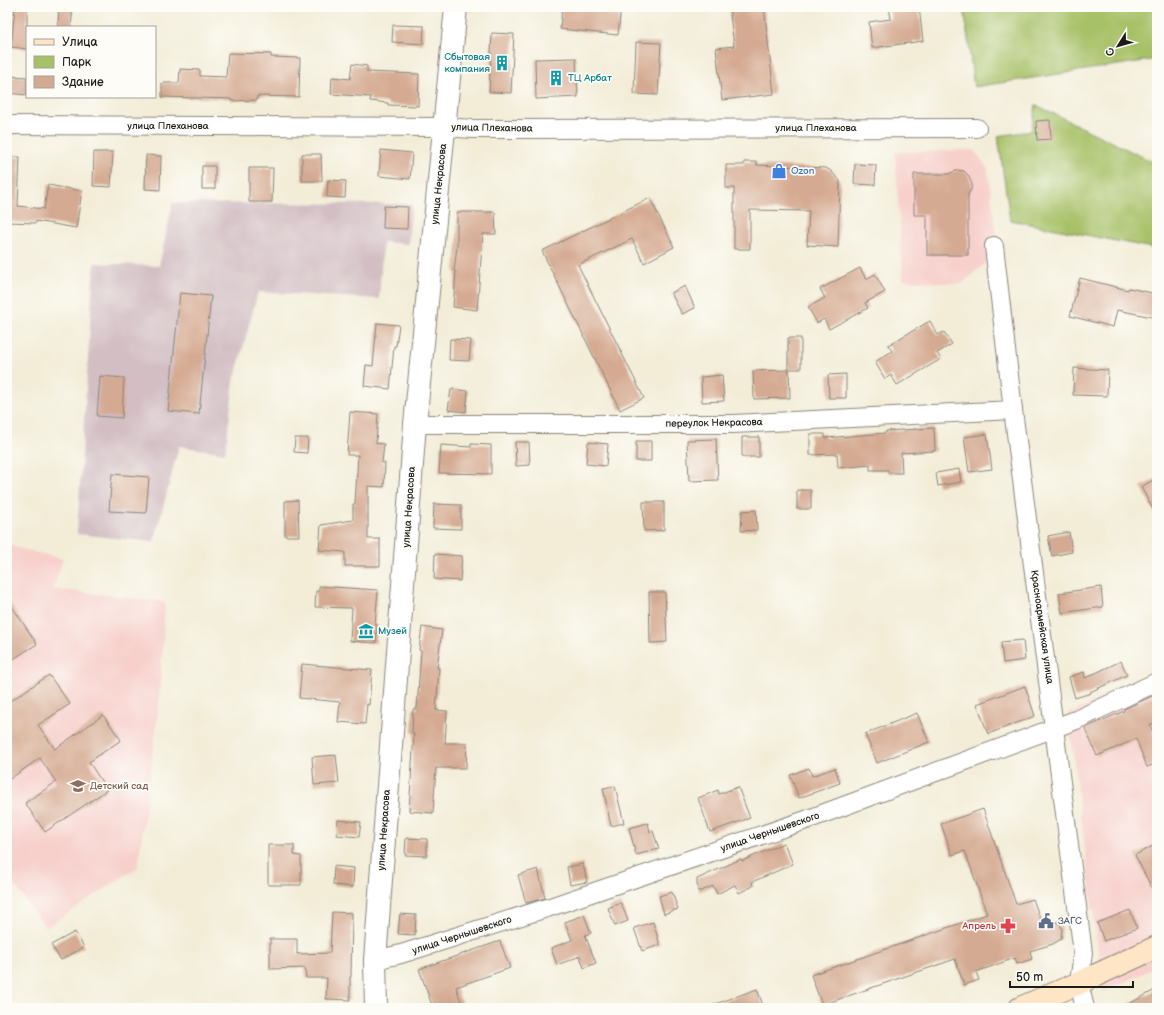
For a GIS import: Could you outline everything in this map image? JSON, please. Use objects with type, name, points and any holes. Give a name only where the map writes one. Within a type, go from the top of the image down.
[{"type":"main road","points":[[1020,1008],[1157,947]]},
{"type":"street","name":"улица Некрасова","points":[[376,1008],[375,960],[415,424],[456,7]]},
{"type":"street","name":"улица Плеханова","points":[[7,125],[473,128],[977,128]]},
{"type":"street","name":"Красноармейская улица","points":[[994,246],[1013,410],[1083,953],[1079,983],[1086,1008]]},
{"type":"street","name":"переулок Некрасова","points":[[415,424],[733,424],[1013,410]]},
{"type":"street","name":"улица Чернышевского","points":[[375,960],[400,954],[550,907],[799,823],[1076,720],[1157,682]]},
{"type":"shaded area","points":[[974,150],[988,169],[998,252],[962,284],[903,280],[895,152]]},
{"type":"shaded area","points":[[173,203],[412,204],[408,244],[383,242],[379,299],[258,292],[234,381],[225,453],[179,446],[154,542],[77,534],[94,263],[159,266]]},
{"type":"shaded area","name":"Детский сад","points":[[7,545],[63,559],[53,589],[165,602],[159,704],[138,867],[46,928],[7,875]]},
{"type":"shaded area","points":[[1157,674],[1157,967],[1103,992],[1068,714]]},
{"type":"green space","points":[[964,7],[1157,7],[1157,59],[974,87]]},
{"type":"green space","points":[[1036,105],[1157,164],[1157,249],[1010,220],[998,136],[1031,131]]},
{"type":"building","points":[[15,7],[27,7],[26,49],[11,47]]},
{"type":"building","points":[[59,7],[73,7],[71,26],[58,26]]},
{"type":"building","points":[[562,7],[621,7],[618,35],[560,29]]},
{"type":"building","points":[[729,7],[764,7],[774,94],[722,100],[716,48],[734,46]]},
{"type":"building","points":[[889,7],[919,7],[923,41],[872,48],[869,22],[891,19]]},
{"type":"building","points":[[393,25],[424,26],[423,44],[392,42]]},
{"type":"building","name":"Сбытовая компания","points":[[492,33],[514,34],[511,93],[489,92]]},
{"type":"building","points":[[636,42],[661,43],[658,95],[634,94]]},
{"type":"building","points":[[228,53],[271,54],[271,57],[300,58],[299,97],[257,96],[257,100],[231,101],[231,99],[162,97],[162,83],[179,83],[180,69],[200,70],[200,76],[226,77]]},
{"type":"building","name":"ТЦ Арбат","points":[[576,58],[578,97],[536,99],[535,59]]},
{"type":"building","points":[[352,64],[367,66],[367,72],[419,74],[418,106],[388,105],[388,103],[370,101],[371,97],[331,94],[332,77],[350,79]]},
{"type":"building","points":[[7,76],[26,77],[26,95],[7,93]]},
{"type":"building","points":[[1050,120],[1051,139],[1037,140],[1036,121]]},
{"type":"building","points":[[381,150],[412,153],[410,179],[379,176]]},
{"type":"building","points":[[94,152],[113,152],[111,187],[93,186]]},
{"type":"building","points":[[302,154],[321,154],[322,181],[302,181]]},
{"type":"building","points":[[146,155],[161,156],[160,190],[145,189]]},
{"type":"building","points":[[7,157],[20,157],[18,206],[44,209],[48,185],[82,191],[76,228],[36,221],[36,223],[7,222]]},
{"type":"building","points":[[744,162],[757,162],[757,165],[826,168],[831,171],[840,181],[838,247],[807,245],[809,211],[750,210],[750,249],[734,249],[734,188],[726,188],[726,165],[744,165]]},
{"type":"building","points":[[855,164],[876,165],[875,185],[854,184]]},
{"type":"building","points":[[202,166],[215,166],[215,189],[202,189]]},
{"type":"building","points":[[249,168],[273,168],[272,202],[249,202]]},
{"type":"building","points":[[958,170],[964,171],[968,175],[972,184],[971,190],[968,194],[968,255],[927,255],[927,215],[914,215],[914,174],[948,174]]},
{"type":"building","points":[[328,180],[346,181],[345,198],[327,197]]},
{"type":"building","points":[[650,198],[674,247],[644,263],[632,239],[578,265],[644,398],[620,410],[542,251]]},
{"type":"building","points":[[384,206],[408,207],[407,229],[383,228]]},
{"type":"building","points":[[457,212],[495,212],[496,234],[483,234],[477,310],[453,307],[456,272],[454,271],[457,246]]},
{"type":"building","points":[[860,268],[866,279],[875,274],[885,292],[865,303],[868,308],[829,329],[824,319],[817,323],[808,307],[825,298],[820,289]]},
{"type":"building","points":[[1080,278],[1128,290],[1129,288],[1157,294],[1157,318],[1117,310],[1113,327],[1070,316]]},
{"type":"building","points":[[685,286],[695,308],[682,314],[671,293]]},
{"type":"building","points":[[180,293],[211,296],[199,414],[168,411]]},
{"type":"building","points":[[930,321],[938,335],[944,332],[952,344],[937,353],[941,359],[897,385],[891,375],[885,379],[875,362],[892,351],[888,345]]},
{"type":"building","points":[[377,323],[399,325],[396,346],[394,346],[390,389],[364,386],[366,365],[373,366]]},
{"type":"building","points":[[788,338],[801,338],[801,369],[788,369]]},
{"type":"building","points":[[450,339],[471,340],[469,361],[449,360]]},
{"type":"building","points":[[1074,368],[1108,370],[1107,396],[1073,395]]},
{"type":"building","points":[[789,370],[790,398],[754,399],[753,371]]},
{"type":"building","points":[[846,374],[846,398],[829,398],[828,375]]},
{"type":"building","points":[[722,375],[724,401],[702,402],[701,377]]},
{"type":"building","points":[[100,376],[124,378],[122,418],[97,416]]},
{"type":"building","points":[[451,389],[468,391],[466,412],[448,410]]},
{"type":"building","points":[[350,412],[378,414],[376,443],[384,444],[382,463],[385,463],[384,487],[368,486],[368,539],[380,539],[380,566],[345,566],[345,552],[319,550],[321,525],[353,520],[353,504],[355,504],[358,455],[347,455]]},
{"type":"building","points":[[934,428],[935,451],[901,453],[902,473],[888,473],[888,470],[870,470],[870,465],[838,468],[837,454],[810,455],[810,434],[825,434],[825,438],[886,433],[886,431]]},
{"type":"building","points":[[987,434],[992,469],[969,472],[964,437]]},
{"type":"building","points":[[742,437],[759,437],[759,457],[742,457]]},
{"type":"building","points":[[295,438],[308,438],[307,453],[294,452]]},
{"type":"building","points":[[716,439],[718,480],[689,481],[687,440]]},
{"type":"building","points":[[636,441],[651,441],[651,461],[636,461]]},
{"type":"building","points":[[515,442],[529,442],[530,465],[516,466]]},
{"type":"building","points":[[588,442],[608,444],[606,466],[586,464]]},
{"type":"building","points":[[471,444],[491,445],[491,474],[439,473],[441,445],[471,447]]},
{"type":"building","points":[[959,469],[961,482],[938,486],[936,473]]},
{"type":"building","points":[[112,474],[149,477],[146,513],[109,511]]},
{"type":"building","points":[[1157,478],[1157,517],[1141,487]]},
{"type":"building","points":[[797,490],[811,490],[811,509],[797,509]]},
{"type":"building","points":[[298,500],[299,536],[285,536],[285,501]]},
{"type":"building","points":[[643,502],[664,502],[664,530],[644,531]]},
{"type":"building","points":[[434,504],[461,505],[461,529],[433,528]]},
{"type":"building","points":[[756,510],[757,530],[741,531],[742,511]]},
{"type":"building","points":[[1069,532],[1072,552],[1052,556],[1048,536]]},
{"type":"building","points":[[435,554],[462,556],[460,581],[434,579]]},
{"type":"building","points":[[319,586],[378,590],[375,624],[377,624],[376,643],[350,641],[352,608],[315,607],[316,591],[319,591]]},
{"type":"building","points":[[1101,587],[1103,607],[1062,613],[1059,593]]},
{"type":"building","points":[[649,592],[665,592],[667,642],[650,643]]},
{"type":"building","points":[[7,599],[37,644],[7,663]]},
{"type":"building","points":[[422,627],[442,630],[437,668],[439,668],[436,710],[447,711],[445,743],[467,743],[466,768],[436,768],[433,813],[409,811],[414,733],[412,733],[413,709],[417,709],[421,651],[419,650]]},
{"type":"building","points":[[1023,640],[1025,660],[1003,663],[1001,642]]},
{"type":"building","points":[[1121,661],[1127,675],[1090,692],[1091,693],[1075,698],[1069,677],[1084,672],[1085,678]]},
{"type":"building","points":[[302,664],[372,670],[369,705],[367,704],[365,724],[338,722],[340,702],[299,698]]},
{"type":"building","points":[[49,675],[70,704],[38,725],[55,749],[103,715],[121,740],[89,762],[107,790],[45,832],[25,803],[56,782],[40,758],[7,781],[7,703]]},
{"type":"building","points":[[1025,686],[1035,716],[988,734],[977,704]]},
{"type":"building","points":[[1157,694],[1157,722],[1150,725],[1157,742],[1157,763],[1147,767],[1136,739],[1097,756],[1085,728],[1124,711],[1124,709]]},
{"type":"building","points":[[917,713],[929,742],[877,763],[865,734]]},
{"type":"building","points":[[336,755],[339,783],[314,785],[312,757]]},
{"type":"building","points":[[809,768],[812,776],[835,768],[840,783],[799,798],[790,775]]},
{"type":"building","points":[[615,786],[624,823],[611,826],[603,788]]},
{"type":"building","points":[[738,787],[750,818],[710,832],[698,798],[718,790],[719,794]]},
{"type":"building","points":[[983,809],[1016,904],[1033,899],[1040,918],[1059,923],[1062,928],[1061,939],[1053,944],[1030,951],[1032,959],[1017,964],[1015,958],[976,972],[979,980],[964,985],[955,959],[822,1005],[811,975],[987,914],[965,851],[952,855],[941,824]]},
{"type":"building","points":[[338,820],[361,822],[359,837],[337,835]]},
{"type":"building","points":[[648,823],[650,832],[653,831],[659,849],[636,855],[629,828]]},
{"type":"building","points":[[406,838],[427,839],[427,856],[405,855]]},
{"type":"building","points":[[784,843],[793,864],[752,882],[753,886],[739,893],[735,885],[717,894],[713,886],[699,892],[697,879],[741,859],[742,861]]},
{"type":"building","points":[[1157,844],[1157,898],[1135,855]]},
{"type":"building","points":[[268,845],[294,845],[294,855],[301,856],[301,885],[268,885]]},
{"type":"building","points":[[583,864],[587,882],[570,885],[567,867]]},
{"type":"building","points":[[334,866],[354,868],[353,887],[333,885]]},
{"type":"building","points":[[538,869],[545,898],[526,903],[518,875]]},
{"type":"building","points":[[672,892],[678,909],[664,914],[659,896]]},
{"type":"building","points":[[621,903],[628,921],[615,926],[608,908]]},
{"type":"building","points":[[1130,910],[1137,928],[1104,941],[1097,923]]},
{"type":"building","points":[[332,912],[352,913],[350,1000],[326,999],[327,978],[306,978],[305,968],[270,969],[270,939],[297,939],[297,954],[330,953]]},
{"type":"building","points":[[400,914],[416,915],[415,935],[398,934]]},
{"type":"building","points":[[584,915],[591,933],[585,935],[596,963],[584,968],[580,956],[557,965],[551,948],[572,940],[565,922]]},
{"type":"building","points":[[653,922],[660,945],[642,951],[634,928]]},
{"type":"building","points":[[75,932],[84,947],[61,960],[51,945]]},
{"type":"building","points":[[500,941],[510,968],[456,987],[463,1008],[433,1008],[419,969]]},
{"type":"building","points":[[757,989],[764,1008],[710,1008],[710,1006]]},
{"type":"building","points":[[1157,989],[1157,1008],[1121,1008]]},
{"type":"place","name":"Сбытовая компания","points":[[502,63]]},
{"type":"place","name":"ТЦ Арбат","points":[[556,78]]},
{"type":"place","name":"Ozon","points":[[779,171]]},
{"type":"place","name":"Музей","points":[[366,631]]},
{"type":"place","name":"Детский сад","points":[[78,786]]},
{"type":"place","name":"ЗАГС","points":[[1046,921]]},
{"type":"place","name":"Апрель","points":[[1008,926]]}]
